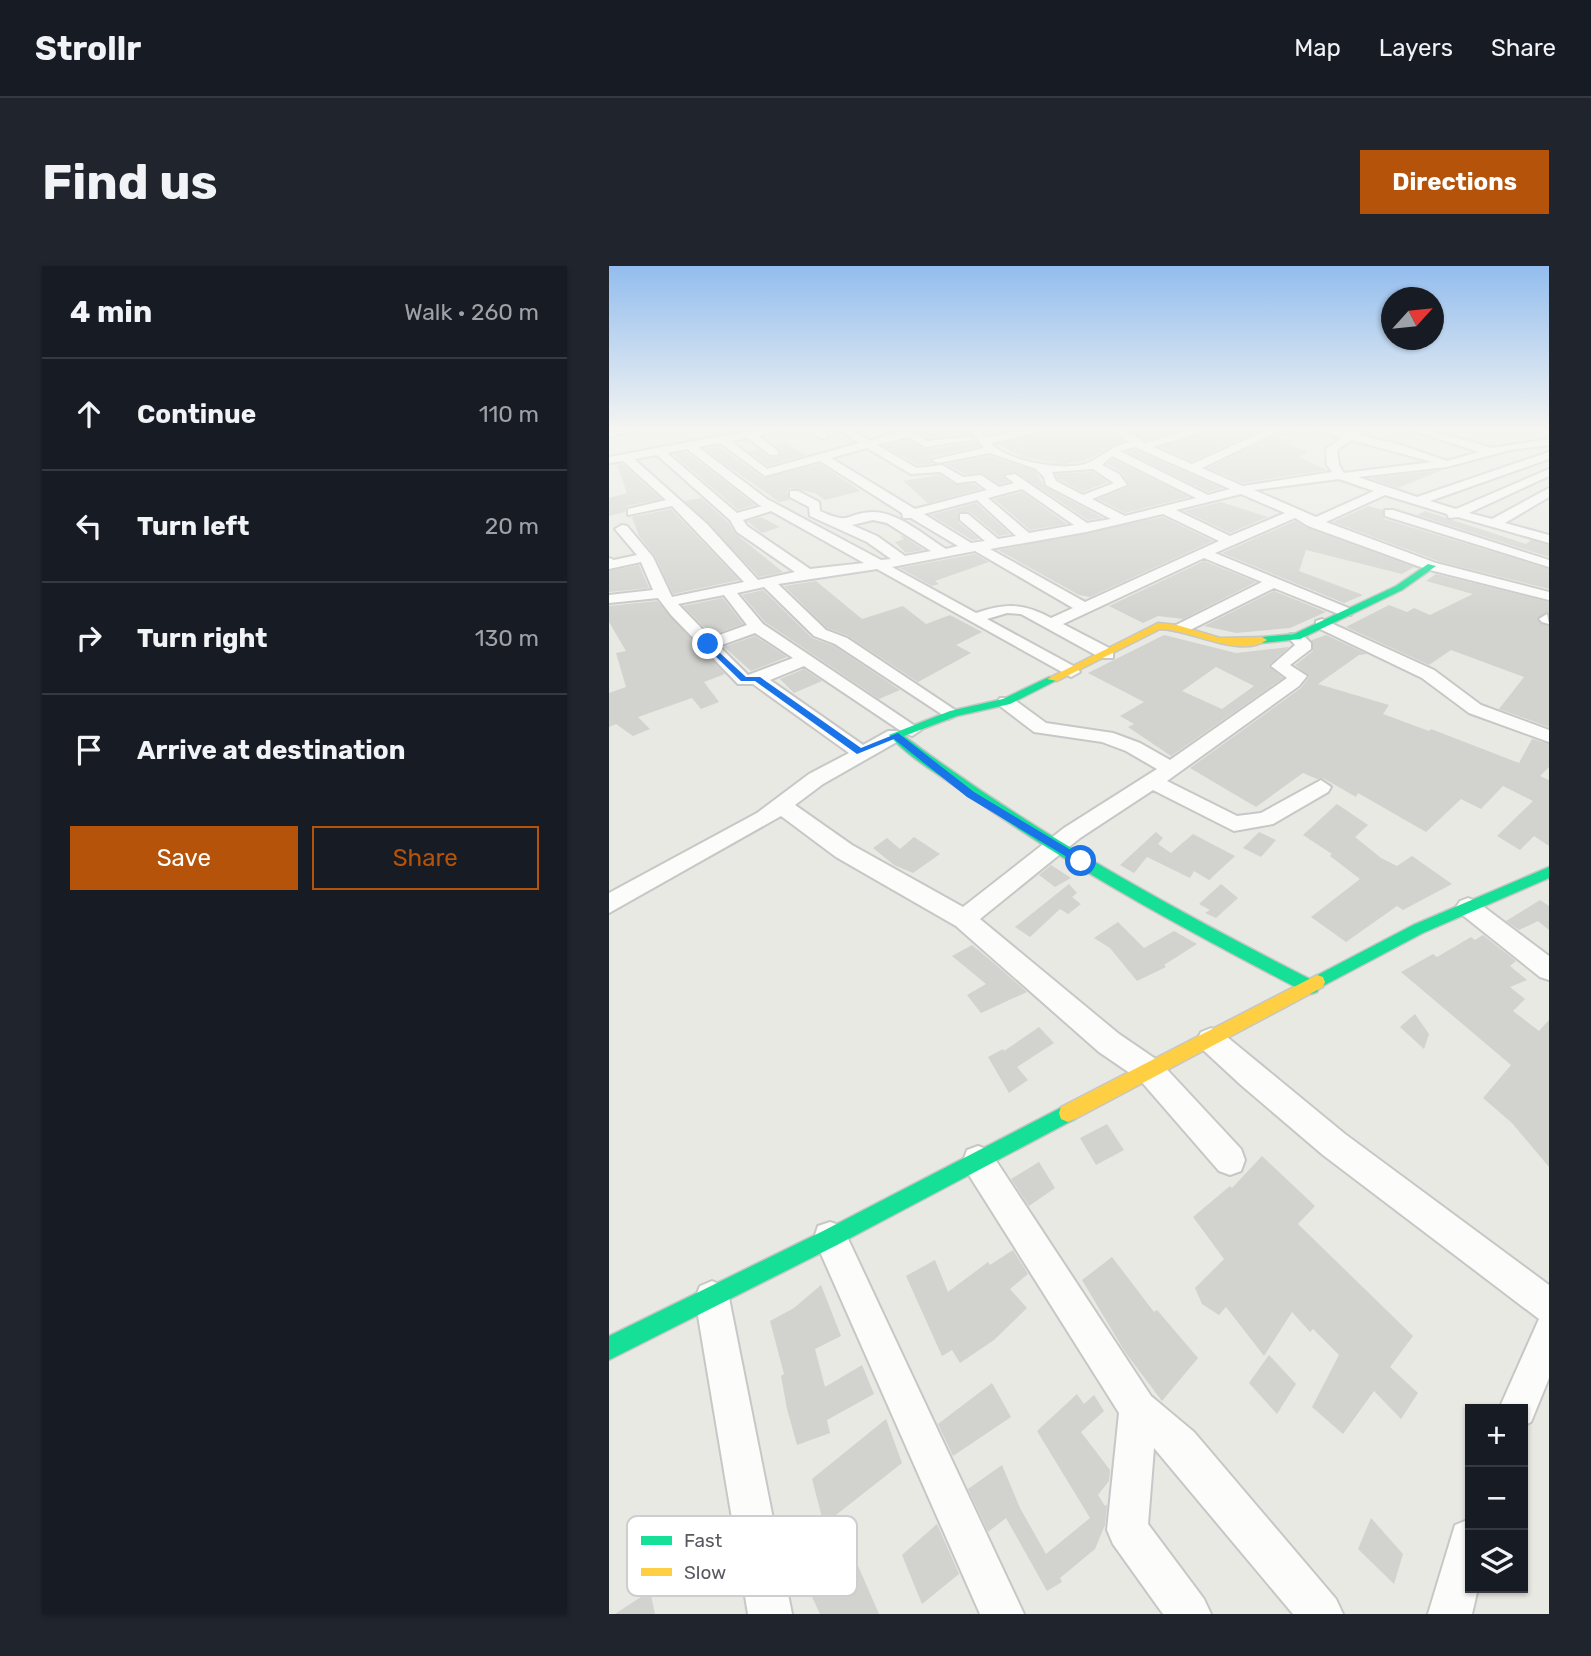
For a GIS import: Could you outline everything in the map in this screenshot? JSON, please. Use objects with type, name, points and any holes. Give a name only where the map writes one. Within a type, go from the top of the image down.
[{"type":"street","points":[[665,493],[702,527],[720,550],[820,634],[849,646],[949,714]]},
{"type":"street","points":[[707,493],[735,518],[742,528],[807,574]]},
{"type":"street","points":[[754,493],[773,507],[1071,672]]},
{"type":"street","points":[[889,493],[972,546],[1086,608]]},
{"type":"street","points":[[891,520],[978,495],[1003,493]]},
{"type":"street","points":[[1034,493],[1086,528]]},
{"type":"street","points":[[1070,493],[1124,520]]},
{"type":"street","points":[[1082,499],[1103,493]]},
{"type":"street","points":[[1114,493],[1124,497]]},
{"type":"street","points":[[1197,493],[1209,499]]},
{"type":"street","points":[[609,599],[665,598],[728,590],[807,574],[903,561],[972,546],[1028,539],[1161,513],[1229,493]]},
{"type":"street","points":[[1245,493],[1313,523],[1431,566],[1549,596]]},
{"type":"street","points":[[1313,523],[1378,493],[1544,538]]},
{"type":"street","points":[[1351,537],[1414,501],[1437,493]]},
{"type":"street","points":[[1397,554],[1420,534],[1450,514],[1500,493]]},
{"type":"street","points":[[1495,523],[1547,493]]},
{"type":"street","points":[[794,494],[815,505],[814,513],[872,539],[903,561]]},
{"type":"street","points":[[978,495],[1028,539]]},
{"type":"street","points":[[1336,496],[1357,504]]},
{"type":"street","points":[[632,512],[675,502]]},
{"type":"street","points":[[1137,504],[1230,541]]},
{"type":"street","points":[[702,527],[773,507]]},
{"type":"street","points":[[936,523],[994,510]]},
{"type":"street","points":[[1051,624],[1293,514]]},
{"type":"street","points":[[842,524],[873,516],[891,520],[942,552]]},
{"type":"street","points":[[964,517],[995,543]]},
{"type":"street","points":[[1379,519],[1420,534],[1517,553],[1547,563]]},
{"type":"street","points":[[1044,521],[1060,533]]},
{"type":"street","points":[[622,528],[646,557],[665,598],[744,680],[757,679],[803,660]]},
{"type":"street","points":[[1517,553],[1544,538]]},
{"type":"street","points":[[1203,553],[1346,612]]},
{"type":"street","points":[[609,562],[610,565],[646,557]]},
{"type":"street","points":[[1514,586],[1547,563]]},
{"type":"street","points":[[609,904],[721,842],[861,752],[949,714],[1006,702],[1107,654],[1158,626],[1173,625],[1207,638],[1236,643],[1296,637],[1399,588],[1431,566]]},
{"type":"street","points":[[1182,628],[1274,582]]},
{"type":"street","points":[[728,590],[743,613],[757,627],[904,733],[970,794],[1055,846],[1238,950],[1311,987]]},
{"type":"street","points":[[974,618],[993,610],[1015,608],[1107,654]]},
{"type":"street","points":[[1322,624],[1428,674],[1475,709],[1549,736]]},
{"type":"street","points":[[708,644],[757,627]]},
{"type":"street","points":[[964,919],[1055,846],[1171,769],[1293,682],[1298,676],[1279,666],[1305,646],[1296,637]]},
{"type":"street","points":[[757,679],[861,752]]},
{"type":"street","points":[[1006,702],[1041,728],[1106,737],[1133,747],[1171,769]]},
{"type":"street","points":[[1152,781],[1234,824],[1266,819],[1321,787]]},
{"type":"street","points":[[781,805],[844,851],[964,919],[1109,1043],[1150,1071],[1230,1160]]},
{"type":"street","points":[[609,1348],[830,1238],[1418,929],[1549,872]]},
{"type":"street","points":[[1468,907],[1549,970]]},
{"type":"street","points":[[1211,1040],[1276,1100],[1549,1306]]},
{"type":"street","points":[[978,1161],[1138,1409],[1180,1446],[1321,1614]]},
{"type":"street","points":[[830,1238],[1002,1614]]},
{"type":"street","points":[[712,1298],[752,1516]]},
{"type":"street","points":[[1520,1404],[1549,1333]]},
{"type":"street","points":[[1138,1409],[1127,1530],[1189,1614]]},
{"type":"street","points":[[1450,1614],[1465,1558]]},
{"type":"street","points":[[767,1596],[770,1614]]},
{"type":"building","points":[[627,493],[654,493],[661,499],[627,506],[625,512],[609,516],[609,498]]},
{"type":"building","points":[[718,493],[739,493],[755,505],[738,510]]},
{"type":"building","points":[[766,493],[787,493],[789,500],[779,502]]},
{"type":"building","points":[[815,493],[853,493],[825,500]]},
{"type":"building","points":[[917,493],[966,493],[928,503]]},
{"type":"building","points":[[1023,493],[1067,524],[1030,530],[994,499]]},
{"type":"building","points":[[1047,493],[1056,493],[1103,518],[1088,520]]},
{"type":"building","points":[[1113,493],[1181,493],[1189,497],[1125,513],[1098,499]]},
{"type":"building","points":[[701,498],[728,522],[736,534],[783,572],[759,577],[685,501]]},
{"type":"building","points":[[1221,502],[1268,517],[1230,533],[1184,511]]},
{"type":"building","points":[[976,503],[1010,534],[999,536],[970,512],[958,512],[958,522],[979,539],[972,540],[931,515]]},
{"type":"building","points":[[1368,506],[1383,510],[1384,519],[1549,569],[1549,589],[1441,562],[1333,522]]},
{"type":"building","points":[[671,509],[739,580],[673,594],[655,556],[639,536],[632,517]]},
{"type":"building","points":[[1425,511],[1526,544],[1531,540],[1549,545],[1549,557],[1417,515]]},
{"type":"building","points":[[761,517],[780,527],[762,533],[747,521]]},
{"type":"building","points":[[1163,517],[1213,541],[1090,597],[1079,595],[998,550]]},
{"type":"building","points":[[1295,521],[1307,528],[1414,567],[1402,574],[1306,550],[1299,571],[1363,595],[1344,603],[1222,553]]},
{"type":"building","points":[[903,536],[924,550],[906,553],[895,542],[904,539],[900,537]]},
{"type":"building","points":[[975,554],[989,562],[935,581],[939,584],[932,586],[900,568]]},
{"type":"building","points":[[1204,561],[1256,582],[1183,619],[1158,616],[1143,623],[1109,606]]},
{"type":"building","points":[[639,565],[649,588],[609,592],[609,571]]},
{"type":"building","points":[[1436,574],[1549,602],[1549,613],[1536,619],[1549,626],[1549,727],[1499,709],[1524,677],[1451,650],[1429,665],[1346,627],[1389,605],[1407,612],[1414,608],[1430,615],[1473,594],[1426,581]]},
{"type":"building","points":[[816,581],[862,619],[903,606],[926,624],[950,615],[982,632],[956,645],[971,653],[918,682],[848,636],[827,628],[784,586]]},
{"type":"building","points":[[763,590],[812,638],[834,646],[900,690],[879,699],[765,622],[742,595]]},
{"type":"building","points":[[1274,591],[1326,612],[1290,628],[1236,633],[1204,626]]},
{"type":"building","points":[[723,598],[743,624],[712,635],[683,606]]},
{"type":"building","points":[[657,601],[725,674],[704,682],[719,702],[701,709],[692,698],[638,717],[650,729],[633,736],[616,724],[609,727],[609,693],[626,687],[616,653],[626,651],[609,622],[609,606]]},
{"type":"building","points":[[1164,635],[1236,653],[1289,647],[1268,666],[1283,678],[1171,756],[1128,727],[1134,724],[1120,716],[1144,702],[1088,673]],"holes":[[[1216,667],[1254,686],[1222,709],[1182,691]]]},
{"type":"building","points":[[1326,635],[1367,654],[1359,655],[1318,684],[1389,705],[1383,714],[1429,731],[1431,729],[1519,763],[1532,739],[1549,744],[1549,767],[1540,776],[1549,780],[1549,846],[1534,836],[1520,850],[1497,836],[1533,801],[1503,786],[1481,809],[1461,799],[1426,832],[1358,793],[1356,797],[1323,778],[1317,779],[1303,773],[1256,807],[1190,768],[1301,688],[1310,676],[1295,665],[1313,651],[1312,640]]},
{"type":"building","points":[[755,636],[787,657],[751,671],[724,647]]},
{"type":"building","points":[[804,669],[822,681],[794,693],[780,679]]},
{"type":"building","points":[[1337,804],[1368,825],[1355,837],[1381,858],[1397,866],[1412,856],[1452,884],[1403,910],[1397,906],[1346,942],[1311,917],[1360,879],[1330,856],[1332,854],[1303,835]]},
{"type":"building","points":[[1156,832],[1163,838],[1158,844],[1171,853],[1193,834],[1235,856],[1209,880],[1194,871],[1190,878],[1147,857],[1134,873],[1120,865]]},
{"type":"building","points":[[1259,832],[1276,840],[1261,857],[1243,848]]},
{"type":"building","points":[[914,837],[940,854],[913,873],[894,865],[873,848],[887,838],[900,849]]},
{"type":"building","points":[[1051,865],[1071,878],[1055,887],[1039,875]]},
{"type":"building","points":[[1069,884],[1077,893],[1072,897],[1081,904],[1068,914],[1060,909],[1030,937],[1015,927]]},
{"type":"building","points":[[1221,884],[1238,898],[1216,918],[1205,913],[1210,910],[1199,904]]},
{"type":"building","points":[[1540,900],[1549,906],[1549,930],[1538,921],[1519,930],[1506,921]]},
{"type":"building","points":[[1118,922],[1144,948],[1174,931],[1197,944],[1164,965],[1166,967],[1137,981],[1110,948],[1094,938]]},
{"type":"building","points":[[1483,935],[1516,961],[1510,966],[1527,980],[1510,987],[1525,999],[1513,1011],[1539,1031],[1549,1020],[1549,1167],[1512,1123],[1483,1098],[1511,1065],[1401,972],[1433,954],[1437,957],[1471,937],[1475,940]]},
{"type":"building","points":[[972,945],[1027,992],[981,1013],[967,995],[986,984],[952,956]]},
{"type":"building","points":[[1415,1014],[1429,1034],[1424,1049],[1400,1027]]},
{"type":"building","points":[[1039,1027],[1054,1043],[1017,1067],[1028,1080],[1009,1093],[988,1057],[1003,1049],[1004,1051]]},
{"type":"building","points":[[1107,1124],[1124,1150],[1096,1165],[1080,1138]]},
{"type":"building","points":[[1262,1156],[1315,1206],[1298,1224],[1413,1336],[1390,1367],[1418,1393],[1401,1419],[1374,1391],[1343,1434],[1312,1407],[1339,1355],[1313,1329],[1310,1332],[1292,1312],[1264,1356],[1226,1307],[1219,1315],[1202,1304],[1195,1288],[1224,1259],[1193,1217],[1230,1186],[1232,1188]]},
{"type":"building","points":[[1039,1162],[1055,1188],[1029,1206],[1011,1179]]},
{"type":"building","points":[[1013,1250],[1028,1274],[1010,1289],[1027,1308],[994,1340],[960,1363],[952,1350],[942,1356],[906,1276],[935,1260],[948,1292],[988,1262],[990,1265]]},
{"type":"building","points":[[1112,1257],[1154,1312],[1157,1310],[1198,1358],[1162,1401],[1125,1352],[1082,1280]]},
{"type":"building","points":[[821,1285],[841,1336],[815,1349],[825,1387],[862,1365],[874,1394],[827,1420],[830,1433],[797,1445],[787,1409],[781,1376],[784,1374],[770,1321],[794,1308]]},
{"type":"building","points":[[1269,1355],[1296,1384],[1277,1414],[1249,1383]]},
{"type":"building","points":[[992,1383],[1011,1417],[953,1456],[938,1424]]},
{"type":"building","points":[[1077,1394],[1084,1404],[1094,1395],[1104,1411],[1081,1432],[1110,1470],[1109,1481],[1098,1495],[1105,1506],[1107,1504],[1105,1525],[1095,1549],[1060,1578],[1062,1582],[1047,1591],[1006,1518],[988,1532],[968,1489],[1002,1465],[1020,1508],[1046,1554],[1090,1518],[1037,1431]]},
{"type":"building","points":[[886,1419],[902,1463],[836,1516],[822,1516],[812,1479]]},
{"type":"building","points":[[1371,1518],[1403,1554],[1394,1584],[1358,1549]]},
{"type":"building","points":[[937,1524],[959,1574],[922,1604],[902,1555]]},
{"type":"building","points":[[857,1563],[879,1614],[820,1614],[812,1596],[857,1596]]},
{"type":"building","points":[[642,1596],[651,1596],[655,1614],[615,1614]]},
{"type":"traffic: fast","points":[[1262,640],[1296,637],[1399,588],[1431,566]]},
{"type":"traffic: fast","points":[[1053,679],[1006,702],[954,713],[895,735],[943,772],[1044,839],[1150,901],[1311,987]]},
{"type":"traffic: fast","points":[[1317,982],[1418,929],[1549,872]]},
{"type":"traffic: fast","points":[[609,1348],[830,1238],[1068,1113]]},
{"type":"traffic: slow","points":[[1053,679],[1158,626],[1177,628],[1220,641],[1262,640]]},
{"type":"traffic: slow","points":[[1068,1113],[1317,982]]},
{"type":"route","points":[[708,644],[744,680],[757,679],[861,752],[895,735],[970,794],[1033,835],[1081,861]]}]
